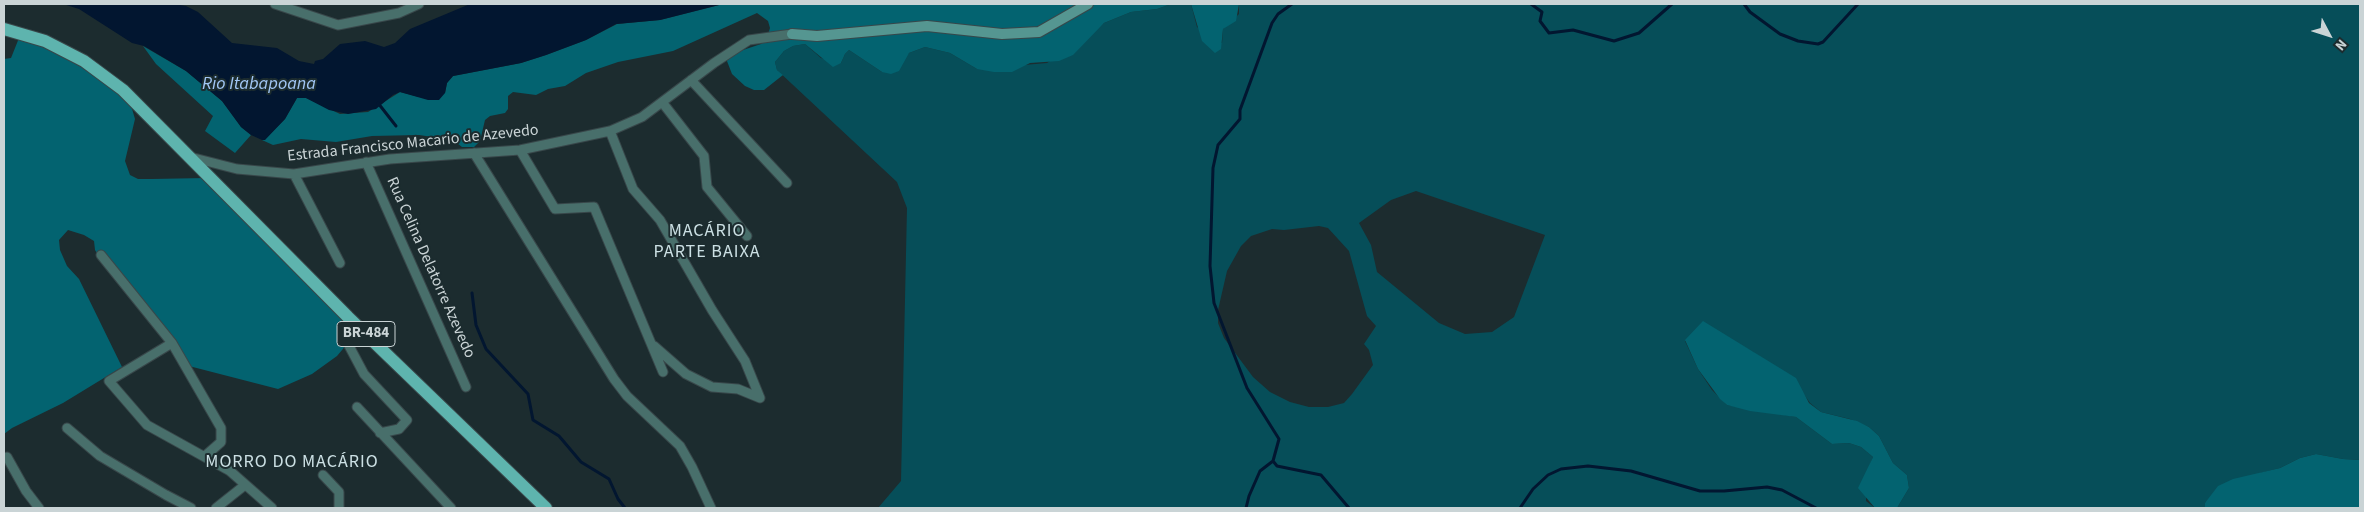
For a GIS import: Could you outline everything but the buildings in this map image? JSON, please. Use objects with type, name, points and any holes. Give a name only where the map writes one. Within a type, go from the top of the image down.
[{"type":"main road","name":"BR-484","points":[[4,29],[45,41],[84,61],[123,90],[348,317],[546,508]]},
{"type":"street","points":[[275,4],[338,26],[399,13],[419,4]]},
{"type":"street","points":[[792,34],[817,36],[928,26],[1002,34],[1039,32],[1088,4]]},
{"type":"street","name":"Estrada Francisco Macario de Azevedo","points":[[190,157],[237,169],[294,174],[366,162],[520,150],[610,131],[642,117],[749,40],[792,34]]},
{"type":"street","points":[[691,80],[787,183]]},
{"type":"street","points":[[662,102],[704,156],[708,187],[748,236]]},
{"type":"street","points":[[610,131],[633,189],[660,220],[745,361],[760,398],[738,389],[712,387],[686,374],[654,346]]},
{"type":"street","points":[[520,150],[555,209],[594,207],[654,346],[663,372]]},
{"type":"street","points":[[474,153],[614,378],[627,396],[680,446],[711,508]]},
{"type":"street","name":"Rua Celina Delatorre Azevedo","points":[[366,162],[466,387]]},
{"type":"street","points":[[294,174],[340,263]]},
{"type":"street","points":[[101,255],[172,343],[221,428],[221,442],[205,456]]},
{"type":"street","points":[[348,317],[347,342],[364,374],[407,420],[399,429],[380,433]]},
{"type":"street","points":[[172,343],[109,381],[147,424],[230,471],[272,508]]},
{"type":"street","points":[[357,407],[450,508]]},
{"type":"street","points":[[67,428],[100,456],[166,496],[191,508]]},
{"type":"street","points":[[7,457],[26,491],[39,508]]},
{"type":"street","points":[[323,475],[339,492],[338,508]]},
{"type":"street","points":[[216,508],[245,485]]},
{"type":"shaded area","points":[[723,4],[1171,4],[1157,9],[1131,12],[1104,23],[1073,55],[1059,61],[1030,63],[1012,72],[994,72],[977,69],[950,53],[925,47],[909,53],[899,71],[891,74],[882,72],[849,50],[841,63],[833,67],[805,44],[793,46],[784,51],[775,62],[777,70],[783,75],[764,90],[754,90],[745,86],[732,74],[725,56],[761,44],[767,38],[770,28],[768,21],[757,13],[673,51],[618,62],[586,73],[565,86],[548,89],[536,95],[513,92],[508,96],[508,109],[505,113],[490,116],[485,120],[480,141],[474,147],[462,147],[453,140],[419,135],[372,136],[336,142],[301,139],[273,145],[262,140],[285,119],[297,98],[306,98],[340,114],[368,112],[400,92],[419,97],[445,93],[447,83],[453,76],[521,63],[586,40],[617,24],[660,20]]},
{"type":"shaded area","points":[[1171,4],[1191,4],[1197,27],[1222,43],[1223,29],[1239,14],[1239,4],[2360,4],[2360,460],[2316,454],[2300,458],[2280,468],[2260,473],[2205,503],[2205,508],[1897,508],[1909,488],[1907,475],[1893,463],[1879,436],[1869,427],[1850,419],[1821,412],[1810,403],[1803,393],[1753,352],[1737,343],[1685,341],[1698,369],[1712,390],[1727,405],[1796,417],[1832,444],[1849,443],[1861,447],[1873,457],[1867,472],[1866,501],[1875,508],[878,508],[901,481],[907,208],[897,182],[777,70],[775,62],[784,51],[793,46],[805,44],[821,58],[841,63],[849,50],[882,72],[909,53],[925,47],[950,53],[977,69],[1047,63],[1090,35],[1104,23],[1131,12],[1157,9]],"holes":[[[1416,191],[1545,235],[1514,317],[1492,332],[1465,334],[1439,323],[1377,272],[1371,245],[1359,223],[1391,200]],[[1319,226],[1328,228],[1349,251],[1367,316],[1376,326],[1364,344],[1369,350],[1373,365],[1352,394],[1344,403],[1328,407],[1309,407],[1290,402],[1270,392],[1253,377],[1224,338],[1218,323],[1218,310],[1227,271],[1241,246],[1251,236],[1272,229],[1284,230]]]},
{"type":"shaded area","points":[[1191,4],[1239,4],[1236,21],[1223,29],[1221,49],[1215,53],[1202,41]]},
{"type":"shaded area","points":[[21,33],[65,56],[128,95],[135,119],[125,161],[130,175],[138,179],[206,178],[352,328],[353,337],[337,356],[312,374],[278,389],[185,365],[103,264],[95,250],[94,241],[84,235],[68,230],[59,240],[60,250],[67,266],[79,279],[122,367],[63,403],[12,428],[4,434],[4,59],[11,58]]},
{"type":"shaded area","points":[[143,46],[186,71],[222,101],[241,127],[251,135],[235,153],[205,131],[213,116],[156,64]]},
{"type":"shaded area","points":[[1703,321],[1796,378],[1809,403],[1821,412],[1857,421],[1869,427],[1879,436],[1893,463],[1907,475],[1909,488],[1897,508],[1875,508],[1858,488],[1873,457],[1861,447],[1849,443],[1832,444],[1796,417],[1750,411],[1727,405],[1720,399],[1698,369],[1685,340]]},
{"type":"shaded area","points":[[2316,454],[2360,460],[2360,508],[2205,508],[2205,503],[2218,486],[2233,479],[2280,468],[2300,458]]},
{"type":"water","name":"Rio Itabapoana","points":[[63,4],[174,4],[186,6],[198,12],[232,43],[277,48],[299,61],[314,64],[315,61],[323,59],[340,44],[365,41],[384,47],[395,43],[410,29],[470,4],[723,4],[660,20],[616,24],[586,40],[521,63],[453,76],[447,83],[445,93],[439,100],[428,100],[400,92],[393,95],[376,109],[348,114],[329,110],[306,98],[297,98],[285,119],[265,140],[262,140],[251,135],[241,127],[222,101],[186,71],[144,46],[132,43],[79,9]]},
{"type":"waterway","points":[[1246,508],[1260,471],[1273,461],[1279,439],[1247,388],[1214,303],[1210,266],[1213,168],[1218,145],[1240,119],[1240,110],[1272,23],[1278,14],[1292,4]]},
{"type":"waterway","points":[[1531,4],[1542,12],[1540,21],[1549,33],[1573,30],[1614,41],[1639,33],[1672,4]]},
{"type":"waterway","points":[[1744,4],[1750,12],[1780,34],[1798,41],[1818,44],[1823,42],[1858,4]]},
{"type":"waterway","points":[[378,103],[396,126]]},
{"type":"waterway","points":[[472,293],[476,325],[486,349],[528,394],[533,420],[559,436],[581,462],[609,479],[618,499],[625,508]]},
{"type":"waterway","points":[[1273,461],[1277,466],[1321,475],[1349,508]]},
{"type":"waterway","points":[[1520,508],[1533,489],[1548,475],[1561,469],[1588,466],[1631,471],[1700,491],[1767,487],[1782,490],[1816,508]]},
{"type":"district","name":"MACÁRIO PARTE BAIXA","points":[[707,242]]},
{"type":"district","name":"MORRO DO MACÁRIO","points":[[292,463]]}]
